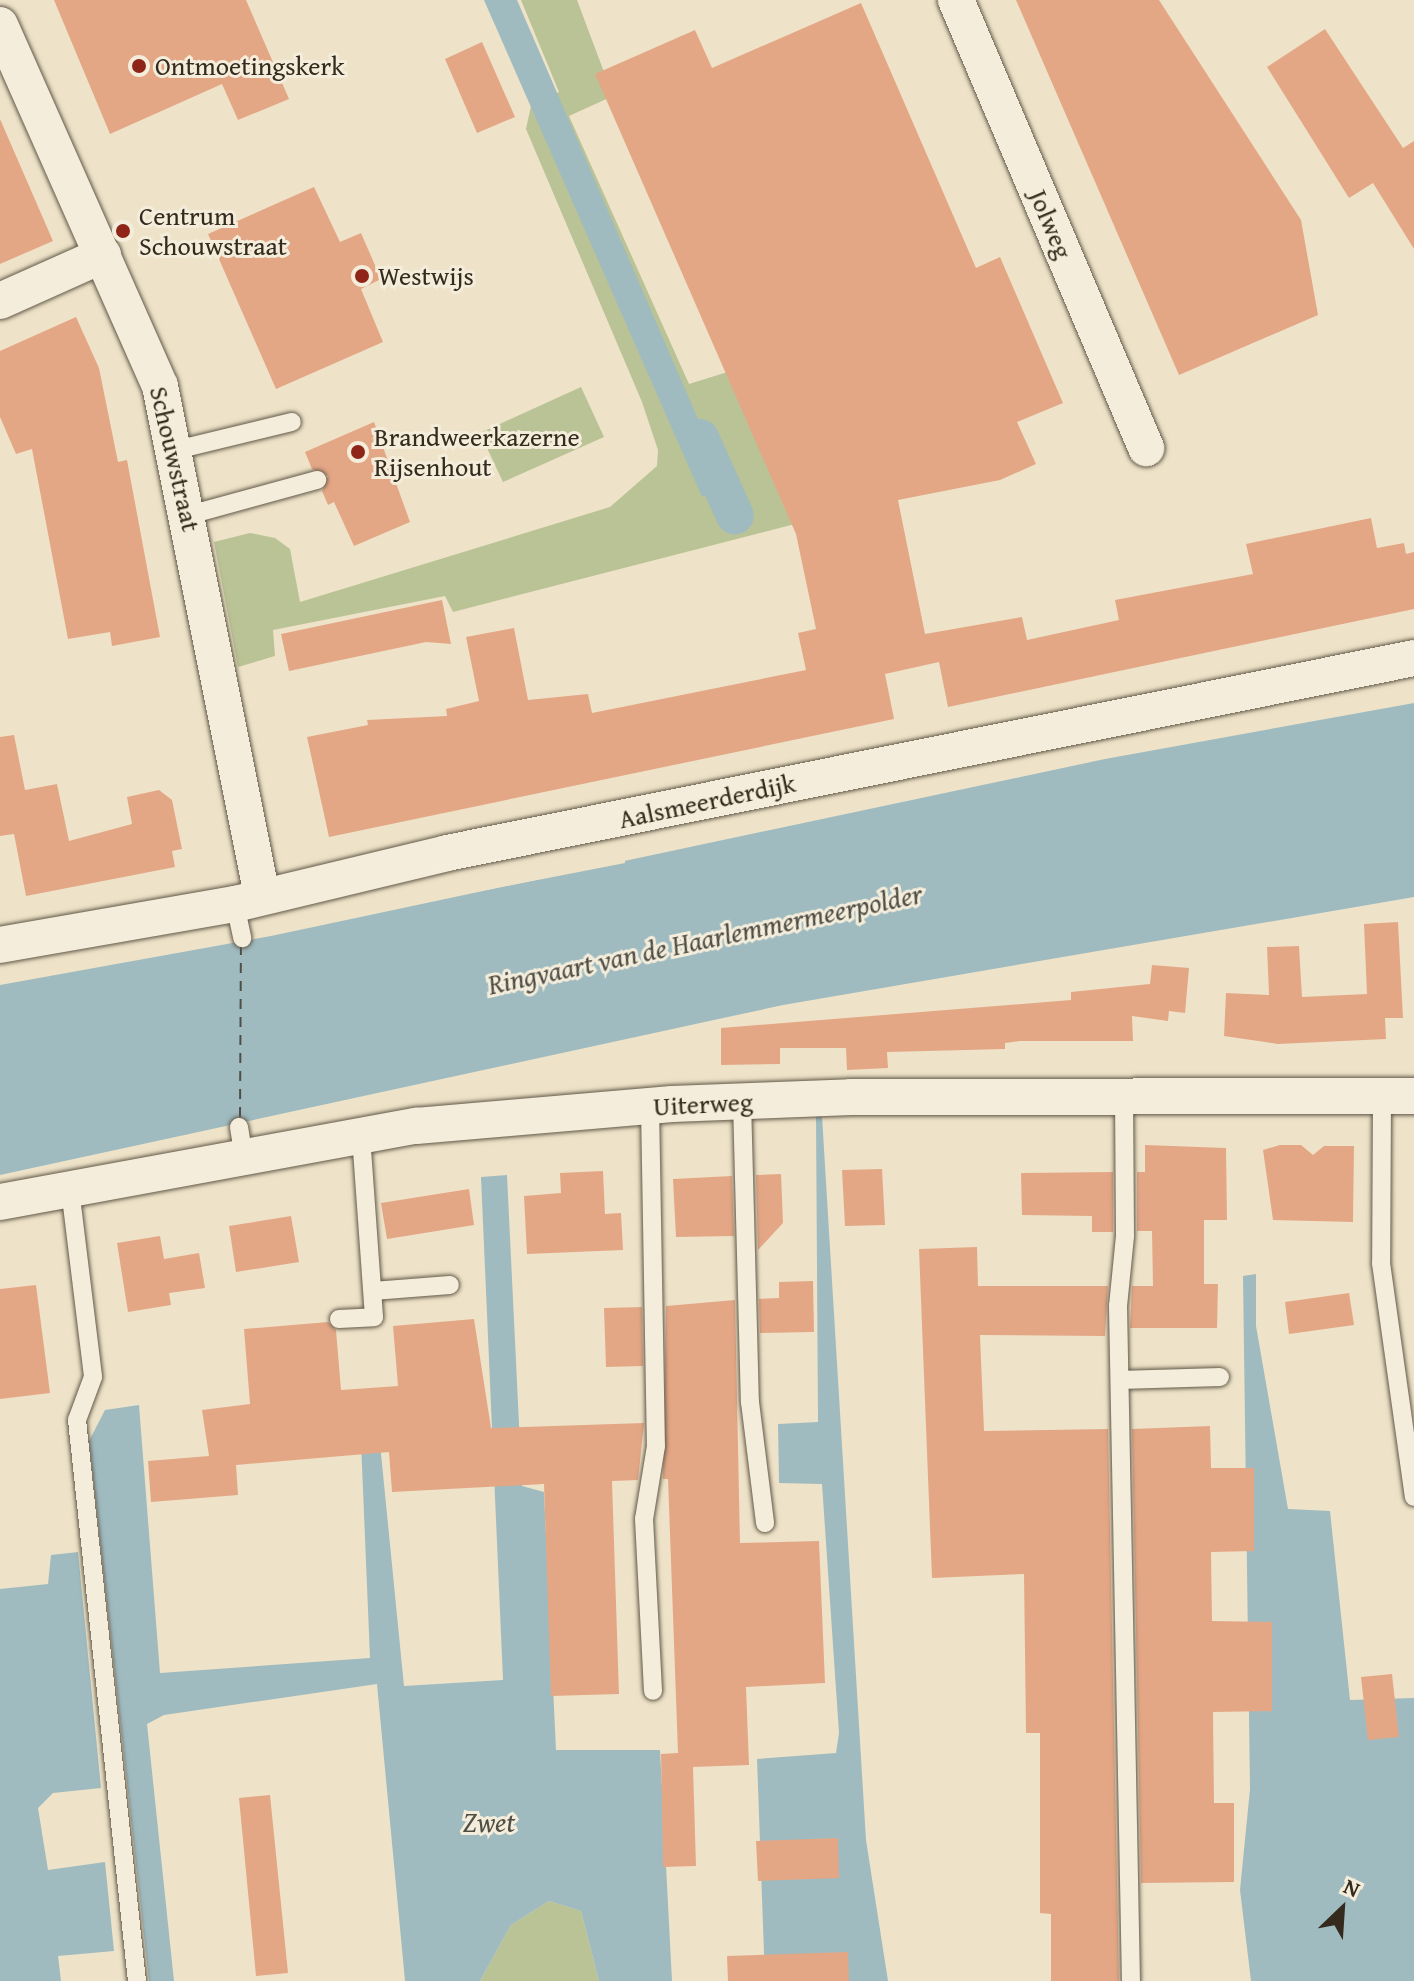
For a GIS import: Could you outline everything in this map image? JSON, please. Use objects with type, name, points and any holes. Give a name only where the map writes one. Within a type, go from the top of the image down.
[{"type":"street","name":"Jolweg","points":[[956,0],[1146,448]]},
{"type":"street","name":"Schouwstraat","points":[[3,41],[160,386],[189,515],[246,913]]},
{"type":"street","points":[[0,301],[103,255]]},
{"type":"street","name":"Aalsmeerderdijk","points":[[0,945],[246,913],[447,853],[1414,658]]},
{"type":"street","name":"Uiterweg","points":[[0,1202],[70,1189],[242,1142],[361,1136],[650,1106],[742,1101],[1124,1094],[1398,1097]]},
{"type":"lane","points":[[176,450],[292,422]]},
{"type":"lane","points":[[189,515],[317,480]]},
{"type":"lane","points":[[1124,1094],[1120,1380],[1131,1981]]},
{"type":"lane","points":[[1398,1097],[1381,1263],[1414,1497]]},
{"type":"lane","points":[[742,1101],[750,1402],[765,1523]]},
{"type":"lane","points":[[650,1106],[656,1446],[644,1519],[653,1691]]},
{"type":"lane","points":[[339,1319],[374,1317],[361,1136]]},
{"type":"lane","points":[[70,1189],[93,1377],[77,1420],[137,1981]]},
{"type":"lane","points":[[373,1291],[450,1285]]},
{"type":"lane","points":[[1120,1380],[1220,1377]]},
{"type":"green space","points":[[521,0],[577,0],[613,96],[569,116],[689,384],[734,370],[799,523],[453,612],[445,596],[273,630],[275,656],[238,667],[214,542],[250,533],[275,538],[290,549],[300,602],[610,507],[657,466],[658,450],[642,402],[526,129],[531,106],[559,92]]},
{"type":"green space","points":[[581,387],[604,437],[503,482],[480,433]]},
{"type":"green space","points":[[549,1901],[581,1911],[599,1981],[480,1981],[511,1925]]},
{"type":"water","points":[[484,0],[517,0],[726,484],[702,497]]},
{"type":"water","name":"Ringvaart van de Haarlemmermeerpolder","points":[[1414,703],[1414,897],[783,1005],[0,1175],[0,985],[271,936],[1105,759]]},
{"type":"water","points":[[822,1116],[866,1840],[888,1981],[765,1981],[757,1759],[836,1753],[839,1733],[822,1484],[779,1483],[778,1424],[818,1422],[816,1117]]},
{"type":"water","name":"Zwet","points":[[507,1175],[522,1486],[544,1492],[556,1750],[660,1750],[672,1981],[599,1981],[581,1911],[549,1901],[511,1925],[480,1981],[405,1981],[377,1684],[164,1715],[147,1724],[174,1981],[149,1981],[89,1441],[105,1410],[139,1405],[160,1673],[370,1658],[359,1394],[375,1393],[404,1686],[503,1680],[481,1177]]},
{"type":"water","points":[[1256,1274],[1256,1326],[1288,1509],[1330,1511],[1350,1700],[1414,1698],[1414,1981],[1251,1981],[1240,1890],[1250,1789],[1243,1276]]},
{"type":"water","points":[[78,1552],[101,1788],[53,1793],[38,1808],[48,1870],[105,1862],[114,1951],[58,1956],[61,1981],[0,1981],[0,1589],[48,1584],[51,1555]]},
{"type":"pier","points":[[625,858],[625,863],[290,928],[522,880]]},
{"type":"building","name":"Ontmoetingskerk","points":[[54,0],[246,0],[289,99],[238,120],[222,84],[110,134]]},
{"type":"building","points":[[1016,0],[1159,0],[1301,220],[1318,315],[1179,375]]},
{"type":"building","points":[[861,3],[976,268],[1000,257],[1063,403],[1017,422],[1036,464],[1000,480],[898,500],[925,634],[1022,617],[1027,640],[1119,620],[1115,600],[1253,574],[1246,544],[1371,518],[1377,548],[1404,543],[1406,554],[1414,552],[1414,609],[948,707],[939,662],[885,674],[894,719],[329,837],[307,737],[368,725],[367,720],[447,716],[446,709],[479,701],[466,637],[514,628],[528,700],[588,694],[592,713],[806,670],[798,633],[816,629],[796,534],[595,74],[695,30],[712,68]]},
{"type":"building","points":[[1325,29],[1403,148],[1414,141],[1414,249],[1373,183],[1349,198],[1267,67]]},
{"type":"building","points":[[482,42],[515,117],[477,133],[445,59]]},
{"type":"building","points":[[0,119],[53,241],[0,264]]},
{"type":"building","points":[[314,187],[340,242],[361,233],[381,279],[361,289],[383,342],[276,389],[208,234]]},
{"type":"building","points":[[76,317],[99,368],[118,462],[127,460],[160,637],[112,646],[110,632],[68,639],[32,449],[16,454],[0,417],[0,351]]},
{"type":"building","points":[[374,422],[410,522],[354,546],[334,502],[328,505],[322,491],[328,476],[312,469],[305,452]]},
{"type":"building","points":[[442,600],[451,644],[426,642],[289,671],[281,634]]},
{"type":"building","points":[[14,735],[25,790],[57,784],[69,841],[132,824],[127,797],[159,790],[172,800],[182,849],[172,851],[175,867],[26,896],[14,834],[0,836],[0,737]]},
{"type":"building","points":[[1398,922],[1403,1018],[1385,1018],[1386,1039],[1278,1044],[1224,1036],[1226,993],[1269,995],[1267,947],[1299,946],[1302,997],[1367,994],[1364,924]]},
{"type":"building","points":[[1152,965],[1189,968],[1185,1013],[1169,1011],[1168,1021],[1132,1016],[1133,1041],[1020,1041],[1005,1043],[1005,1049],[887,1052],[888,1068],[847,1070],[846,1048],[780,1048],[780,1064],[721,1065],[721,1028],[1071,1000],[1071,992],[1150,984]]},
{"type":"building","points":[[1145,1145],[1226,1148],[1227,1220],[1204,1220],[1204,1284],[1218,1284],[1217,1328],[1130,1328],[1132,1286],[1153,1286],[1152,1231],[1137,1231],[1137,1172],[1145,1172]]},
{"type":"building","points":[[1280,1145],[1301,1145],[1313,1155],[1324,1146],[1354,1146],[1353,1222],[1273,1220],[1263,1150]]},
{"type":"building","points":[[882,1169],[885,1225],[845,1226],[842,1170]]},
{"type":"building","points":[[603,1171],[605,1214],[621,1213],[623,1250],[527,1254],[524,1196],[561,1193],[560,1173]]},
{"type":"building","points":[[1113,1172],[1113,1232],[1092,1232],[1092,1216],[1022,1215],[1021,1173]]},
{"type":"building","points":[[781,1174],[783,1223],[758,1250],[756,1175]]},
{"type":"building","points":[[732,1176],[734,1236],[676,1237],[673,1179]]},
{"type":"building","points":[[469,1189],[474,1225],[387,1239],[381,1203]]},
{"type":"building","points":[[291,1216],[299,1262],[236,1272],[229,1226]]},
{"type":"building","points":[[160,1236],[164,1259],[199,1253],[205,1288],[169,1293],[171,1305],[128,1312],[117,1243]]},
{"type":"building","points":[[977,1247],[978,1286],[1108,1286],[1105,1336],[980,1335],[984,1431],[1108,1429],[1119,1981],[1051,1981],[1051,1914],[1040,1913],[1040,1733],[1026,1733],[1024,1574],[932,1578],[919,1249]]},
{"type":"building","points":[[813,1281],[814,1332],[760,1333],[759,1299],[779,1298],[779,1282]]},
{"type":"building","points":[[36,1285],[50,1393],[0,1399],[0,1289]]},
{"type":"building","points":[[1349,1293],[1354,1325],[1289,1334],[1285,1302]]},
{"type":"building","points":[[735,1300],[740,1543],[819,1541],[825,1683],[746,1687],[749,1765],[693,1767],[696,1866],[663,1867],[661,1754],[678,1753],[668,1479],[663,1479],[666,1306]]},
{"type":"building","points":[[642,1307],[643,1366],[606,1367],[604,1308]]},
{"type":"building","points":[[474,1319],[491,1428],[644,1423],[638,1480],[612,1481],[619,1694],[551,1696],[544,1484],[392,1492],[389,1452],[236,1465],[238,1495],[151,1502],[148,1461],[209,1456],[202,1410],[250,1404],[244,1329],[328,1322],[336,1330],[341,1390],[398,1386],[393,1326]]},
{"type":"building","points":[[1210,1426],[1211,1468],[1254,1468],[1254,1551],[1211,1552],[1212,1621],[1272,1622],[1272,1711],[1213,1712],[1214,1803],[1234,1803],[1234,1882],[1141,1883],[1132,1429]]},
{"type":"building","points":[[1392,1674],[1399,1737],[1368,1740],[1361,1677]]},
{"type":"building","points":[[270,1795],[288,1973],[256,1976],[239,1798]]},
{"type":"building","points":[[838,1838],[839,1878],[758,1881],[756,1841]]},
{"type":"building","points":[[848,1952],[849,1981],[728,1981],[727,1956]]},
{"type":"waterway","points":[[700,438],[735,516]]},
{"type":"ferry route","points":[[240,1117],[241,944]]},
{"type":"place","name":"Ontmoetingskerk","points":[[139,66]]},
{"type":"place","name":"Centrum Schouwstraat","points":[[123,231]]},
{"type":"place","name":"Westwijs","points":[[362,276]]},
{"type":"place","name":"Brandweerkazerne Rijsenhout","points":[[358,452]]}]
